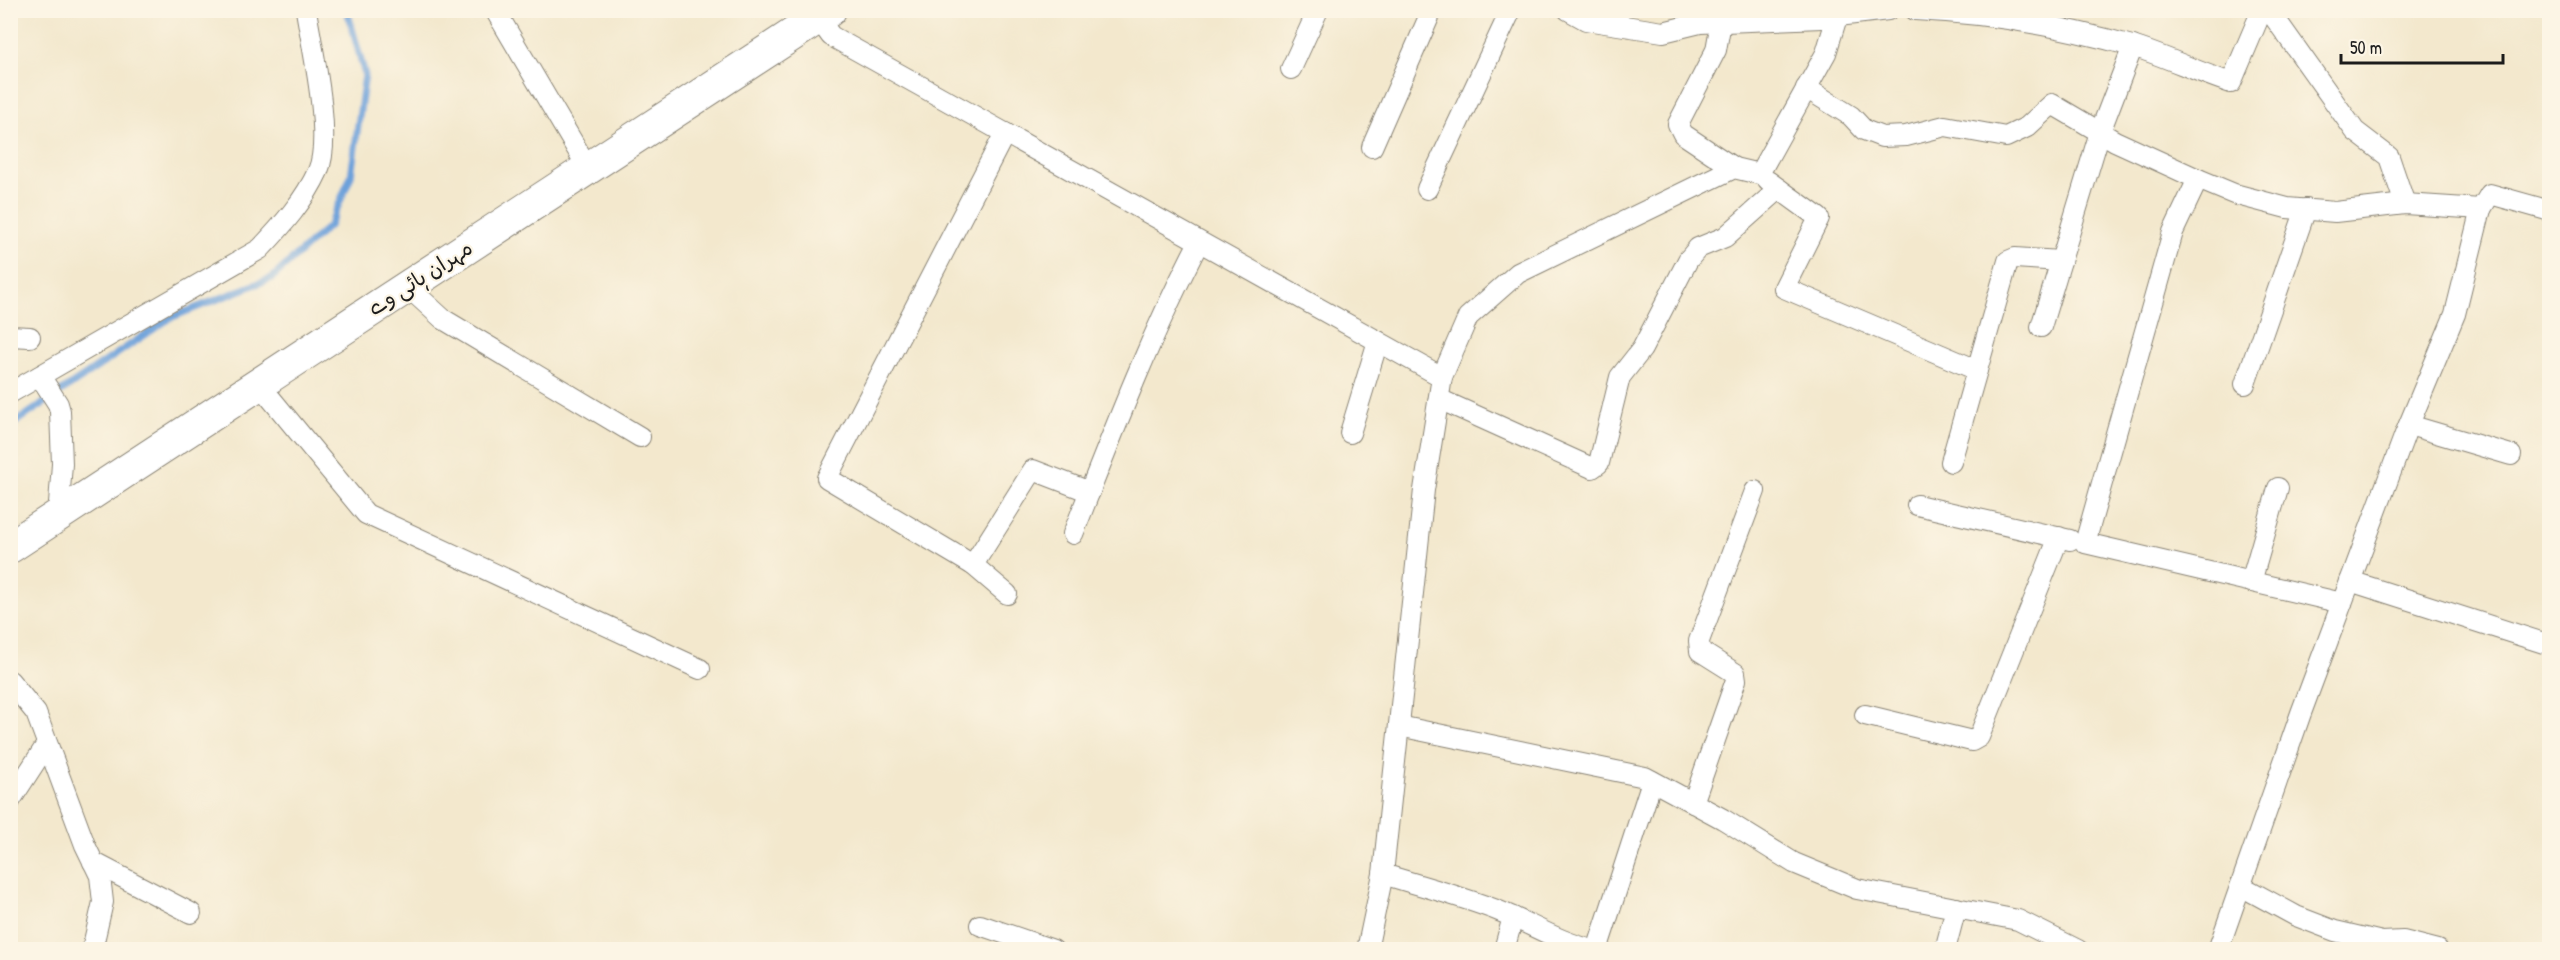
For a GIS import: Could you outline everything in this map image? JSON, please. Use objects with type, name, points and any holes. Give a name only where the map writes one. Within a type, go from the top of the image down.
[{"type":"main road","name":"مہران ہائی وے","points":[[10,547],[824,14]]},
{"type":"street","points":[[10,393],[44,381],[260,249],[285,223],[319,169],[323,140],[318,77],[306,10]]},
{"type":"street","points":[[495,10],[588,168]]},
{"type":"street","points":[[1291,69],[1318,10]]},
{"type":"street","points":[[1372,147],[1432,10]]},
{"type":"street","points":[[1427,189],[1510,10]]},
{"type":"street","points":[[1568,10],[1586,20],[1663,32],[1679,20],[1700,23],[1721,22],[1744,16],[1837,17],[1888,10]]},
{"type":"street","points":[[1915,10],[1984,13],[2133,46],[2230,83],[2262,10]]},
{"type":"street","points":[[2269,10],[2355,131],[2389,157],[2405,204]]},
{"type":"street","points":[[824,14],[831,36],[1442,377]]},
{"type":"street","points":[[1759,174],[1826,53],[1837,17]]},
{"type":"street","points":[[1721,22],[1716,50],[1678,124],[1683,134],[1734,168],[1759,174],[1819,218],[1784,288],[1977,370]]},
{"type":"street","points":[[2042,327],[2100,132],[2133,46]]},
{"type":"street","points":[[1806,88],[1851,116],[1864,130],[1882,137],[1906,136],[1945,126],[2006,137],[2026,127],[2052,104],[2100,132],[2198,179],[2234,194],[2287,208],[2335,212],[2405,204],[2481,209]]},
{"type":"street","points":[[1005,133],[827,478],[973,565],[1007,594]]},
{"type":"street","points":[[1367,950],[1383,874],[1424,490],[1438,399],[1442,377],[1468,317],[1518,273],[1734,168]]},
{"type":"street","points":[[2085,543],[2173,232],[2198,179]]},
{"type":"street","points":[[1438,399],[1592,468],[1599,463],[1620,377],[1642,349],[1688,260],[1698,248],[1725,237],[1779,189]]},
{"type":"street","points":[[2218,950],[2350,581],[2409,424],[2455,314],[2481,209],[2490,194],[2550,211]]},
{"type":"street","points":[[2245,384],[2306,209]]},
{"type":"street","points":[[1073,534],[1138,372],[1173,293],[1199,242]]},
{"type":"street","points":[[1951,462],[2008,261],[2015,258],[2061,261]]},
{"type":"street","points":[[408,287],[443,319],[640,437]]},
{"type":"street","points":[[1350,433],[1378,341]]},
{"type":"street","points":[[44,381],[58,404],[62,464],[58,516]]},
{"type":"street","points":[[259,384],[366,514],[700,669]]},
{"type":"street","points":[[2409,424],[2511,455]]},
{"type":"street","points":[[973,565],[1033,470],[1089,492]]},
{"type":"street","points":[[2251,582],[2278,488]]},
{"type":"street","points":[[1693,803],[1736,680],[1735,674],[1700,651],[1699,641],[1755,491]]},
{"type":"street","points":[[1917,505],[2342,603]]},
{"type":"street","points":[[1865,715],[1972,741],[1979,737],[2059,537]]},
{"type":"street","points":[[2350,581],[2550,645]]},
{"type":"street","points":[[10,681],[36,713],[103,889],[103,902],[92,950]]},
{"type":"street","points":[[1399,726],[1644,777],[1693,803],[1794,863],[1841,883],[1857,889],[2018,921],[2078,950]]},
{"type":"street","points":[[10,801],[47,744]]},
{"type":"street","points":[[1383,874],[1513,916],[1557,940],[1595,950],[1652,781]]},
{"type":"street","points":[[93,862],[191,913]]},
{"type":"street","points":[[2241,886],[2296,916],[2335,931],[2382,942],[2403,941],[2438,950]]},
{"type":"street","points":[[1945,950],[1956,908]]},
{"type":"street","points":[[1504,950],[1513,916]]},
{"type":"street","points":[[980,925],[1053,950]]},
{"type":"waterway","points":[[10,426],[170,318],[272,278],[330,225],[351,176],[365,75],[347,10]]}]
